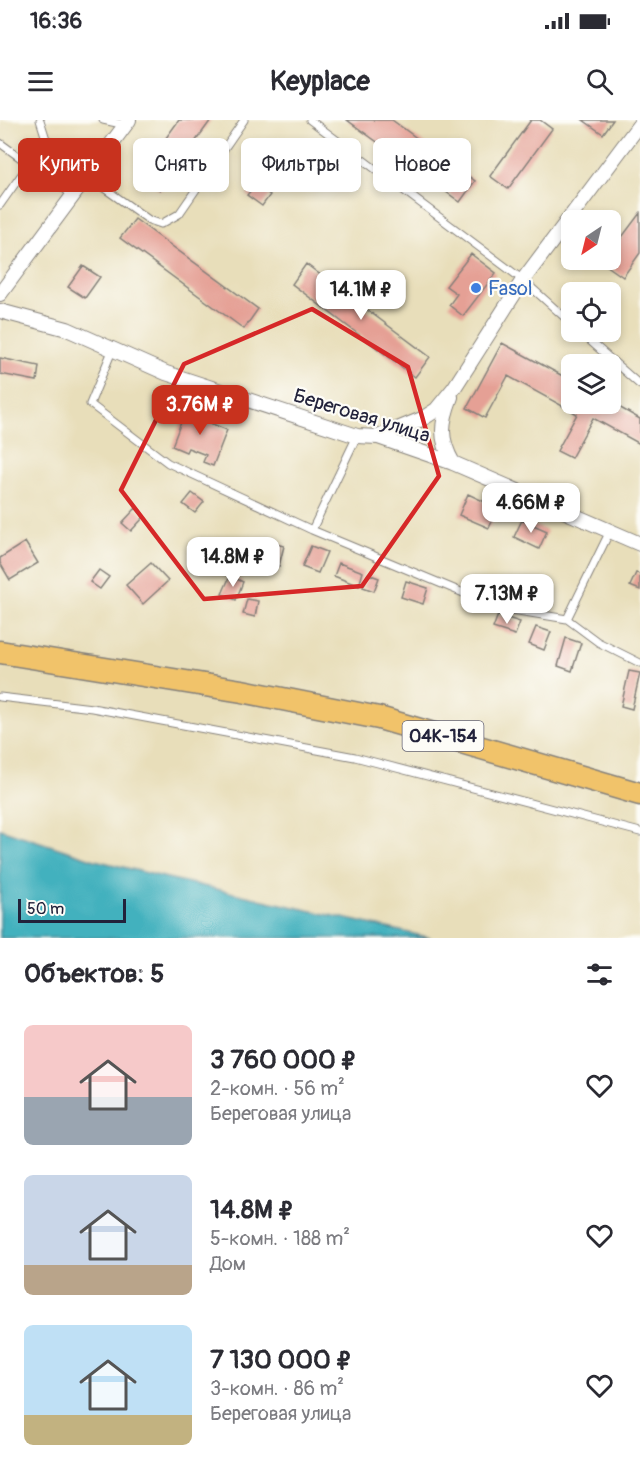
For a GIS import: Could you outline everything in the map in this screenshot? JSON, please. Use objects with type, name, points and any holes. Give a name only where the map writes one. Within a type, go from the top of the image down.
[{"type":"main road","name":"04К-154","points":[[0,652],[242,691],[379,718],[640,794]]},
{"type":"street","points":[[116,138],[128,122]]},
{"type":"street","points":[[378,437],[422,419],[436,410],[454,388],[523,280],[640,124]]},
{"type":"street","points":[[0,294],[76,192]]},
{"type":"street","name":"Береговая улица","points":[[0,311],[67,328],[112,351],[166,373],[357,436],[378,437],[453,463],[640,544]]},
{"type":"street","points":[[453,463],[443,445],[442,428],[454,388]]},
{"type":"lane","points":[[40,120],[46,138]]},
{"type":"lane","points":[[103,120],[128,122]]},
{"type":"lane","points":[[114,192],[149,220],[161,224],[179,214],[244,120]]},
{"type":"lane","points":[[310,120],[523,280],[561,314]]},
{"type":"lane","points":[[0,143],[18,156]]},
{"type":"lane","points":[[0,205],[18,180]]},
{"type":"lane","points":[[68,192],[73,196]]},
{"type":"lane","points":[[591,342],[640,386]]},
{"type":"lane","points":[[112,351],[90,404],[168,463],[312,530],[478,599],[512,610],[567,619],[598,642],[640,663]]},
{"type":"lane","points":[[312,530],[357,436]]},
{"type":"lane","points":[[567,619],[610,531]]},
{"type":"lane","points":[[0,697],[92,708],[355,756],[640,832]]},
{"type":"highlighted area","points":[[312,309],[408,367],[439,476],[362,586],[204,599],[121,490],[184,364]]},
{"type":"water","points":[[0,829],[95,860],[431,938],[0,938]]},
{"type":"building","points":[[179,120],[211,120],[198,138],[166,138]]},
{"type":"building","points":[[347,120],[392,120],[416,138],[373,138]]},
{"type":"building","points":[[531,120],[540,120],[552,129],[508,189],[490,176]]},
{"type":"building","points":[[583,120],[613,120],[603,134]]},
{"type":"building","points":[[249,192],[266,192],[270,195],[262,206],[247,195]]},
{"type":"building","points":[[446,192],[467,192],[460,202]]},
{"type":"building","points":[[640,213],[640,253],[623,277],[613,270],[621,270],[621,238]]},
{"type":"building","points":[[135,219],[258,309],[244,329],[120,238]]},
{"type":"building","points":[[471,254],[496,273],[463,316],[449,305],[457,294],[446,286]]},
{"type":"building","points":[[306,264],[430,357],[415,377],[292,284]]},
{"type":"building","points":[[83,266],[100,277],[85,298],[68,287]]},
{"type":"building","points":[[502,343],[561,375],[561,405],[508,376],[485,418],[467,408]]},
{"type":"building","points":[[0,358],[39,366],[37,381],[0,374]]},
{"type":"building","points":[[621,408],[640,419],[640,444],[593,418],[571,458],[557,451],[577,414],[621,414]]},
{"type":"building","points":[[186,409],[211,419],[210,423],[227,430],[213,466],[203,462],[206,455],[188,448],[186,452],[172,446]]},
{"type":"building","points":[[192,493],[204,502],[195,513],[183,504]]},
{"type":"building","points":[[468,494],[498,508],[489,528],[459,515]]},
{"type":"building","points":[[136,508],[144,517],[131,531],[122,523]]},
{"type":"building","points":[[522,520],[547,531],[539,549],[514,537]]},
{"type":"building","points":[[25,542],[38,563],[10,580],[0,563],[0,558]]},
{"type":"building","points":[[267,542],[284,546],[279,566],[263,562]]},
{"type":"building","points":[[311,546],[327,552],[318,573],[302,567]]},
{"type":"building","points":[[151,563],[168,581],[143,604],[126,585]]},
{"type":"building","points":[[339,563],[363,572],[359,586],[334,576]]},
{"type":"building","points":[[99,570],[109,577],[100,589],[90,582]]},
{"type":"building","points":[[636,573],[640,574],[640,590],[630,586]]},
{"type":"building","points":[[368,574],[379,578],[374,591],[363,587]]},
{"type":"building","points":[[230,576],[243,582],[236,600],[222,594]]},
{"type":"building","points":[[406,581],[428,588],[423,604],[401,597]]},
{"type":"building","points":[[247,599],[258,601],[255,617],[243,614]]},
{"type":"building","points":[[498,615],[520,622],[515,635],[493,628]]},
{"type":"building","points":[[536,627],[551,632],[544,650],[529,644]]},
{"type":"building","points":[[566,638],[581,643],[572,671],[558,666]]},
{"type":"building","points":[[629,671],[640,673],[632,709],[621,706]]},
{"type":"place","name":"Fasol","points":[[476,288]]}]
